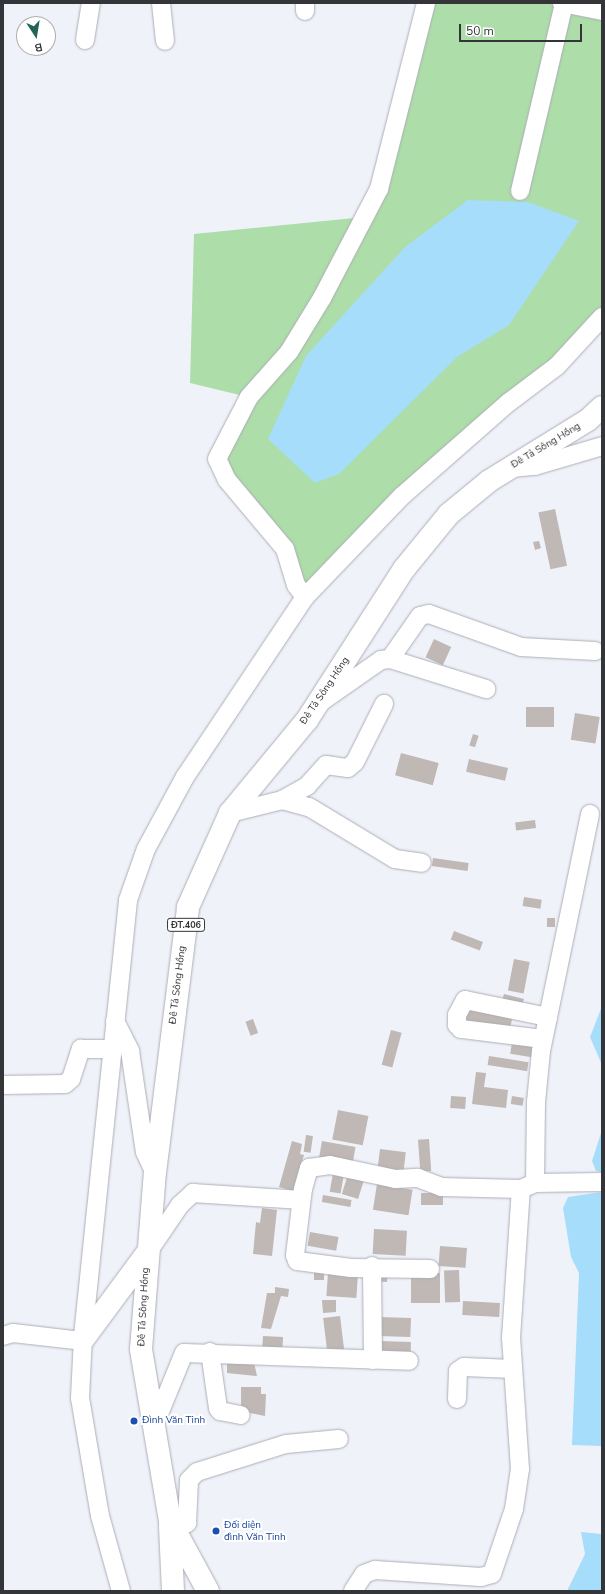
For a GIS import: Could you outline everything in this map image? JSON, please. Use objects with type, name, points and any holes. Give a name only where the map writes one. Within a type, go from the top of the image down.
[{"type":"main road","name":"Đê Tả Sông Hồng","points":[[208,1591],[170,1521],[142,1349],[155,1173],[188,906],[230,812],[318,703],[404,569],[434,532],[449,514],[508,469],[597,414]]},
{"type":"main road","points":[[82,1341],[148,1252]]},
{"type":"main road","points":[[170,1521],[173,1591]]},
{"type":"street","points":[[85,40],[91,3]]},
{"type":"street","points":[[161,3],[165,42]]},
{"type":"street","points":[[305,597],[296,585],[285,549],[227,480],[217,459],[248,397],[289,352],[322,298],[379,189],[426,3]]},
{"type":"street","points":[[520,191],[563,3],[602,11]]},
{"type":"street","points":[[122,1591],[100,1516],[80,1398],[82,1341],[128,900],[146,849],[185,777],[305,597],[402,496],[508,403],[557,366],[602,317]]},
{"type":"street","points":[[508,469],[535,466],[602,446]]},
{"type":"street","points":[[390,659],[420,616],[429,614],[521,647],[595,651]]},
{"type":"street","points":[[318,703],[381,660],[390,659],[486,689]]},
{"type":"street","points":[[230,812],[282,800],[307,786],[326,765],[348,768],[355,762],[384,704]]},
{"type":"street","points":[[282,800],[309,807],[395,859],[422,863]]},
{"type":"street","points":[[353,1591],[364,1574],[375,1570],[481,1577],[492,1574],[514,1509],[520,1469],[513,1369],[512,1292],[528,1186],[543,1039],[590,814]]},
{"type":"street","points":[[543,1039],[461,1029],[457,1025],[457,1015],[465,1000],[548,1017]]},
{"type":"street","points":[[115,1020],[130,1051],[145,1152],[155,1173]]},
{"type":"street","points":[[3,1085],[65,1084],[71,1079],[81,1049],[112,1049]]},
{"type":"street","points":[[430,1269],[372,1266],[351,1268],[297,1261],[301,1200],[305,1176],[309,1168],[319,1164],[396,1179],[418,1178],[441,1187],[528,1186],[602,1182]]},
{"type":"street","points":[[148,1252],[180,1205],[193,1193],[301,1200]]},
{"type":"street","points":[[372,1266],[373,1360]]},
{"type":"street","points":[[3,1336],[13,1333],[82,1341]]},
{"type":"street","points":[[154,1426],[184,1352],[409,1361]]},
{"type":"street","points":[[210,1352],[218,1408],[220,1411],[241,1415]]},
{"type":"street","points":[[457,1400],[458,1371],[464,1367],[513,1369]]},
{"type":"street","points":[[170,1521],[180,1526],[186,1523],[189,1480],[197,1472],[286,1444],[339,1439]]},
{"type":"green space","points":[[426,3],[562,3],[602,11],[602,317],[305,597],[285,549],[217,459],[248,397],[190,383],[194,234],[364,217]]},
{"type":"water","points":[[468,200],[528,202],[579,221],[509,325],[457,357],[339,474],[315,483],[268,439],[306,356],[405,247]]},
{"type":"water","points":[[602,1006],[602,1065],[590,1037]]},
{"type":"water","points":[[602,1130],[602,1172],[596,1171],[592,1161]]},
{"type":"water","points":[[602,1192],[602,1446],[572,1445],[579,1273],[571,1257],[563,1208],[568,1197]]},
{"type":"water","points":[[581,1532],[602,1534],[602,1591],[567,1591],[585,1554]]},
{"type":"building","points":[[555,509],[567,566],[550,569],[538,513]]},
{"type":"building","points":[[539,541],[541,548],[535,550],[533,542]]},
{"type":"building","points":[[434,639],[451,647],[443,665],[426,657]]},
{"type":"building","points":[[526,707],[554,707],[554,727],[526,727]]},
{"type":"building","points":[[575,713],[600,717],[595,744],[571,740]]},
{"type":"building","points":[[473,734],[479,736],[475,747],[469,745]]},
{"type":"building","points":[[401,753],[439,763],[433,785],[395,775]]},
{"type":"building","points":[[469,759],[508,768],[505,781],[466,772]]},
{"type":"building","points":[[535,820],[536,828],[516,830],[515,822]]},
{"type":"building","points":[[433,858],[469,863],[468,871],[432,866]]},
{"type":"building","points":[[524,897],[542,900],[540,909],[523,906]]},
{"type":"building","points":[[547,918],[555,918],[555,927],[547,927]]},
{"type":"building","points":[[454,931],[483,942],[480,951],[451,939]]},
{"type":"building","points":[[514,959],[530,962],[524,993],[508,990]]},
{"type":"building","points":[[504,994],[524,999],[521,1007],[502,1001]]},
{"type":"building","points":[[467,1004],[513,1013],[510,1032],[463,1023]]},
{"type":"building","points":[[253,1019],[258,1033],[251,1036],[245,1022]]},
{"type":"building","points":[[391,1030],[402,1033],[392,1068],[382,1065]]},
{"type":"building","points":[[513,1036],[538,1040],[535,1058],[510,1054]]},
{"type":"building","points":[[489,1056],[529,1062],[527,1071],[488,1065]]},
{"type":"building","points":[[476,1072],[486,1073],[484,1087],[508,1090],[506,1108],[472,1104]]},
{"type":"building","points":[[451,1096],[466,1097],[465,1109],[450,1108]]},
{"type":"building","points":[[512,1096],[524,1098],[523,1106],[511,1104]]},
{"type":"building","points":[[338,1110],[368,1116],[363,1145],[332,1139]]},
{"type":"building","points":[[306,1135],[313,1136],[311,1153],[304,1152]]},
{"type":"building","points":[[429,1139],[431,1171],[420,1172],[418,1140]]},
{"type":"building","points":[[292,1141],[302,1144],[300,1154],[304,1155],[293,1191],[279,1187]]},
{"type":"building","points":[[322,1141],[355,1147],[353,1164],[319,1158]]},
{"type":"building","points":[[380,1149],[406,1152],[403,1174],[377,1171]]},
{"type":"building","points":[[333,1173],[344,1175],[341,1194],[330,1192]]},
{"type":"building","points":[[348,1174],[364,1179],[358,1199],[342,1194]]},
{"type":"building","points":[[377,1184],[413,1190],[408,1215],[373,1210]]},
{"type":"building","points":[[421,1193],[443,1193],[443,1205],[421,1205]]},
{"type":"building","points":[[323,1195],[352,1200],[350,1207],[322,1202]]},
{"type":"building","points":[[262,1208],[277,1210],[272,1256],[253,1254],[256,1222],[260,1223]]},
{"type":"building","points":[[374,1229],[407,1231],[406,1256],[373,1254]]},
{"type":"building","points":[[310,1232],[339,1237],[336,1251],[308,1246]]},
{"type":"building","points":[[440,1246],[467,1248],[466,1268],[439,1266]]},
{"type":"building","points":[[388,1269],[387,1282],[374,1281]]},
{"type":"building","points":[[314,1270],[324,1270],[324,1280],[314,1280]]},
{"type":"building","points":[[459,1270],[460,1302],[445,1303],[444,1271]]},
{"type":"building","points":[[328,1273],[358,1275],[356,1298],[326,1296]]},
{"type":"building","points":[[411,1273],[440,1273],[440,1303],[411,1303]]},
{"type":"building","points":[[275,1287],[289,1289],[288,1297],[281,1296],[271,1329],[261,1328],[267,1293],[275,1293]]},
{"type":"building","points":[[322,1300],[336,1300],[336,1312],[323,1313]]},
{"type":"building","points":[[463,1301],[500,1303],[499,1317],[462,1315]]},
{"type":"building","points":[[340,1316],[344,1350],[327,1352],[323,1318]]},
{"type":"building","points":[[379,1317],[411,1318],[410,1337],[378,1336]]},
{"type":"building","points":[[263,1336],[283,1337],[282,1356],[262,1351]]},
{"type":"building","points":[[380,1341],[411,1342],[411,1353],[380,1352]]},
{"type":"building","points":[[227,1357],[253,1358],[257,1376],[227,1373]]},
{"type":"building","points":[[241,1387],[261,1387],[261,1394],[266,1394],[265,1416],[241,1411]]},
{"type":"place","name":"Đình Văn Tinh","points":[[134,1421]]},
{"type":"place","name":"Đối diện đình Văn Tinh","points":[[216,1531]]}]
